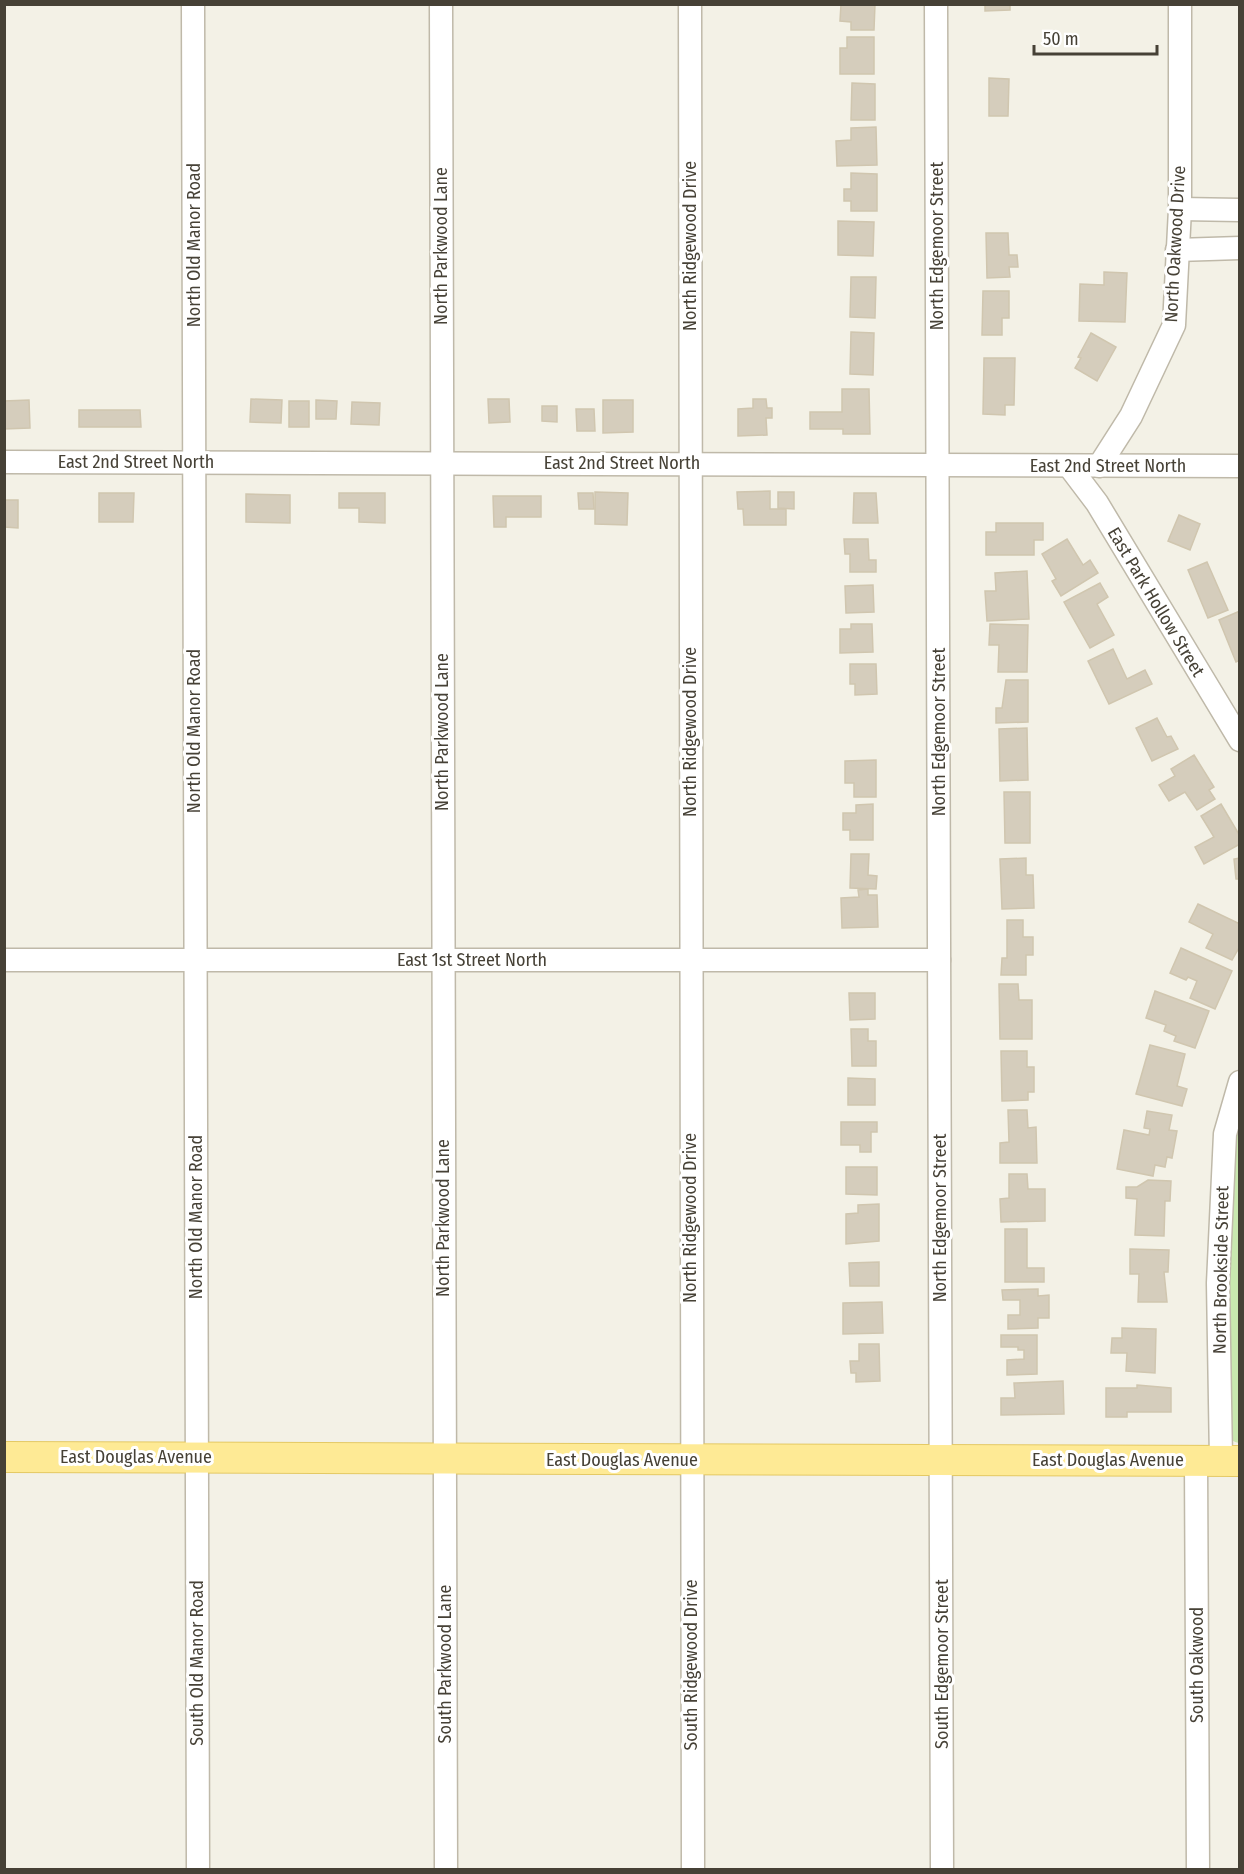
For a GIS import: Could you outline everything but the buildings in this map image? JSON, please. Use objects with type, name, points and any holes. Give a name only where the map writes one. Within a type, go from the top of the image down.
[{"type":"main road","name":"East Douglas Avenue","points":[[4,1457],[690,1461],[1219,1460]]},
{"type":"street","name":"North Old Manor Road","points":[[193,4],[196,1458]]},
{"type":"street","name":"North Parkwood Lane","points":[[441,4],[444,1459]]},
{"type":"street","name":"North Ridgewood Drive","points":[[690,4],[690,1461]]},
{"type":"street","name":"North Edgemoor Street","points":[[936,4],[941,1459]]},
{"type":"street","name":"North Oakwood Drive","points":[[1099,466],[1131,416],[1174,325],[1180,209],[1180,4]]},
{"type":"street","points":[[1180,209],[1239,210]]},
{"type":"street","points":[[1178,250],[1239,248]]},
{"type":"street","name":"East 2nd Street North","points":[[4,462],[1239,466]]},
{"type":"street","name":"East Park Hollow Street","points":[[1069,466],[1097,504],[1239,740]]},
{"type":"street","name":"East 1st Street North","points":[[4,960],[939,960]]},
{"type":"street","name":"North Brookside Street","points":[[1219,1460],[1218,1283],[1224,1146],[1239,1082]]},
{"type":"street","name":"South Old Manor Road","points":[[196,1458],[198,1869]]},
{"type":"street","name":"South Parkwood Lane","points":[[444,1459],[446,1869]]},
{"type":"street","name":"South Edgemoor Street","points":[[941,1459],[942,1869]]},
{"type":"street","name":"South Oakwood","points":[[1198,1869],[1219,1460]]},
{"type":"street","name":"South Ridgewood Drive","points":[[690,1461],[693,1869]]},
{"type":"green space","points":[[1239,1106],[1239,1443],[1235,1442],[1228,1433],[1227,1423],[1230,1162]]}]
